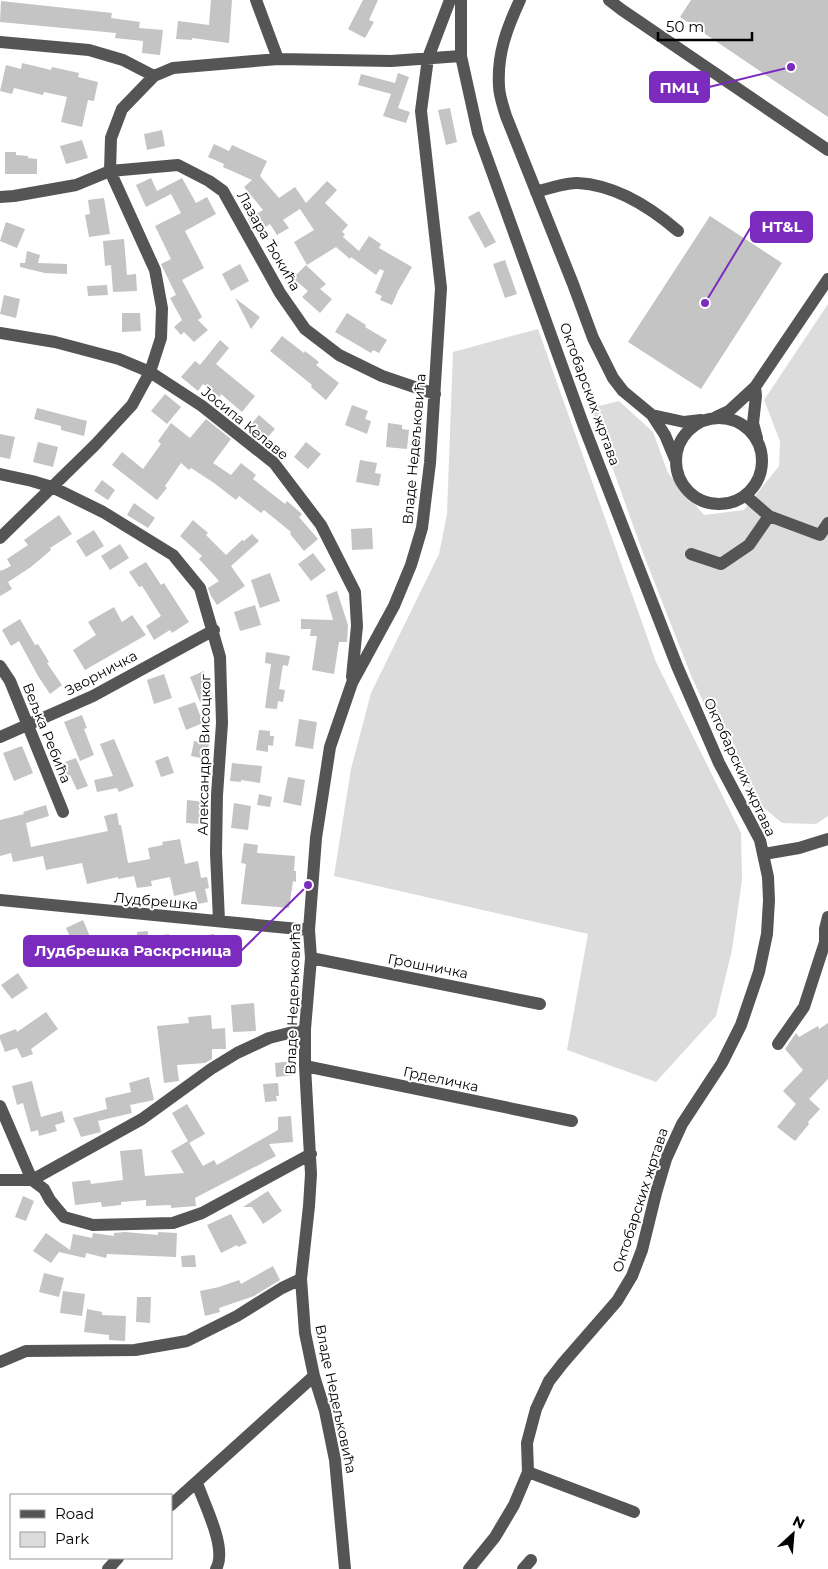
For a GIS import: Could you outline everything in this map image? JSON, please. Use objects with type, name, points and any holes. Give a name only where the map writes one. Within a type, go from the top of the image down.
[{"type":"street","points":[[256,0],[278,59]]},
{"type":"street","name":"Владе Недељковића","points":[[346,1569],[335,1460],[325,1411],[314,1376],[305,1333],[301,1279],[309,1206],[311,1154],[305,1066],[305,1029],[311,958],[309,930],[316,838],[330,747],[352,683],[394,606],[411,566],[422,528],[430,463],[441,288],[421,111],[428,58],[450,0]]},
{"type":"street","name":"Октобарских жртава","points":[[461,0],[461,56],[478,133],[587,433],[677,666],[718,763],[760,840],[768,877],[767,934],[759,972],[741,1025],[722,1063],[682,1124],[666,1159],[642,1250],[632,1276],[617,1301],[549,1382],[540,1402],[527,1444],[528,1472],[514,1505],[495,1537],[469,1569]]},
{"type":"street","points":[[520,0],[507,27],[500,60],[499,87],[506,116],[593,338],[613,378],[623,391],[652,415],[665,435],[675,459]]},
{"type":"street","points":[[609,0],[645,27],[828,150]]},
{"type":"street","points":[[0,42],[89,50],[123,60],[154,76]]},
{"type":"street","points":[[0,538],[95,445],[132,405],[150,372],[161,338],[162,308],[155,270],[110,171],[111,138],[122,110],[154,76],[173,68],[278,59],[363,61],[461,56]]},
{"type":"street","name":"Лазара Ђокића","points":[[0,197],[76,185],[110,171],[178,165],[223,191],[280,293],[305,330],[339,355],[382,376],[435,394]]},
{"type":"street","points":[[536,192],[576,182],[613,190],[659,215],[678,230]]},
{"type":"street","points":[[755,386],[756,396],[753,423],[762,451],[762,469],[755,487],[746,496],[735,502],[710,504],[699,500],[681,483],[676,471],[675,459],[683,435],[692,426],[729,411],[755,386],[828,279]]},
{"type":"street","name":"Јосипа Келаве","points":[[0,333],[55,342],[118,359],[150,372],[202,406],[274,463],[321,525],[355,592],[357,626],[352,683]]},
{"type":"street","points":[[652,415],[684,422],[728,418],[739,422],[757,439]]},
{"type":"street","name":"Александра Висоцког","points":[[0,474],[52,487],[103,512],[172,555],[200,588],[214,630],[220,657],[222,688],[222,723],[216,814],[219,921]]},
{"type":"street","points":[[746,496],[769,516],[820,535],[828,524]]},
{"type":"street","points":[[691,554],[721,564],[748,545],[769,516]]},
{"type":"street","name":"Зворничка","points":[[0,737],[94,696],[214,630]]},
{"type":"street","name":"Вељка Ребића","points":[[0,666],[10,681],[63,812]]},
{"type":"street","points":[[764,854],[799,848],[828,839]]},
{"type":"street","name":"Лудбрешка","points":[[0,900],[309,930]]},
{"type":"street","points":[[778,1044],[804,1007],[827,943],[825,929],[828,917]]},
{"type":"street","name":"Грошничка","points":[[311,958],[540,1004]]},
{"type":"street","points":[[0,1180],[32,1180],[142,1119],[211,1068],[237,1053],[269,1038],[305,1029]]},
{"type":"street","name":"Грделичка","points":[[305,1066],[572,1121]]},
{"type":"street","points":[[0,1106],[32,1180],[44,1188],[50,1200],[64,1217],[93,1225],[173,1222],[202,1213],[311,1154]]},
{"type":"street","points":[[0,1362],[26,1351],[135,1350],[187,1342],[301,1279]]},
{"type":"street","points":[[172,1504],[314,1376]]},
{"type":"street","points":[[528,1472],[634,1512]]},
{"type":"street","points":[[197,1483],[218,1540],[219,1563],[216,1569]]},
{"type":"street","points":[[108,1569],[117,1559]]},
{"type":"green space","points":[[828,304],[828,816],[816,824],[782,823],[757,802],[727,752],[692,678],[643,553],[591,408],[619,401],[653,432],[668,473],[704,515],[744,510],[779,466],[780,441],[764,400]]},
{"type":"green space","points":[[538,329],[656,662],[741,833],[742,880],[732,950],[716,1016],[656,1082],[567,1050],[588,934],[334,876],[351,769],[371,693],[439,554],[447,514],[453,352]]},
{"type":"building","points":[[211,0],[232,0],[229,43],[192,38],[192,40],[176,39],[178,21],[209,25]]},
{"type":"building","points":[[363,0],[378,0],[369,20],[374,22],[365,38],[348,29]]},
{"type":"building","points":[[691,0],[828,0],[828,117],[680,17]]},
{"type":"building","points":[[1,1],[112,13],[111,18],[140,22],[139,28],[163,30],[160,55],[142,53],[143,41],[115,38],[116,33],[0,22]]},
{"type":"building","points":[[22,63],[51,70],[52,67],[79,73],[78,77],[98,82],[94,101],[88,100],[82,127],[61,122],[67,97],[44,92],[43,95],[14,88],[12,94],[0,91],[6,65],[21,69]]},
{"type":"building","points":[[398,73],[409,77],[398,108],[410,112],[406,123],[383,116],[391,94],[358,85],[361,74],[395,83]]},
{"type":"building","points":[[450,108],[457,142],[446,145],[438,110]]},
{"type":"building","points":[[162,130],[165,146],[147,150],[144,134]]},
{"type":"building","points":[[82,140],[88,158],[66,164],[60,146]]},
{"type":"building","points":[[214,144],[229,151],[232,145],[267,161],[260,176],[279,198],[295,187],[306,203],[327,181],[337,190],[325,203],[348,225],[342,232],[345,234],[343,237],[359,251],[369,236],[381,244],[379,248],[412,267],[392,305],[380,300],[382,296],[375,293],[384,271],[380,269],[376,275],[351,257],[350,259],[336,247],[307,265],[294,242],[314,230],[300,209],[303,207],[283,220],[289,228],[277,235],[270,224],[256,233],[248,219],[263,210],[244,187],[252,180],[223,167],[224,164],[208,157]]},
{"type":"building","points":[[5,152],[16,152],[16,155],[37,159],[37,174],[5,174]]},
{"type":"building","points":[[151,178],[157,191],[182,178],[196,203],[207,197],[216,214],[185,231],[204,268],[182,280],[202,317],[198,320],[208,330],[194,342],[184,332],[181,335],[174,327],[182,320],[170,298],[176,295],[161,264],[171,259],[155,226],[181,213],[171,194],[146,207],[136,185]]},
{"type":"building","points":[[104,198],[110,234],[89,237],[85,215],[90,214],[88,200]]},
{"type":"building","points":[[479,211],[496,242],[485,248],[468,217]]},
{"type":"building","points":[[710,216],[782,263],[701,389],[628,342]]},
{"type":"building","points":[[6,222],[25,229],[17,248],[0,241]]},
{"type":"building","points":[[124,239],[127,275],[136,274],[137,291],[113,292],[111,265],[105,266],[103,241]]},
{"type":"building","points":[[27,251],[40,255],[38,263],[67,264],[67,274],[45,273],[20,267],[20,263],[25,263]]},
{"type":"building","points":[[505,260],[517,294],[505,298],[493,264]]},
{"type":"building","points":[[240,264],[249,281],[231,291],[222,274]]},
{"type":"building","points":[[306,265],[326,284],[320,289],[332,299],[320,313],[302,297],[308,291],[293,278]]},
{"type":"building","points":[[107,285],[108,295],[88,296],[87,286]]},
{"type":"building","points":[[4,295],[20,299],[16,318],[0,314]]},
{"type":"building","points":[[235,298],[260,317],[251,329]]},
{"type":"building","points":[[122,313],[140,313],[141,331],[122,332]]},
{"type":"building","points":[[347,313],[366,325],[365,327],[387,340],[379,353],[373,350],[371,353],[335,332]]},
{"type":"building","points":[[282,336],[319,362],[316,365],[339,383],[326,400],[311,387],[312,385],[270,351]]},
{"type":"building","points":[[220,340],[229,348],[216,364],[255,396],[242,412],[221,394],[220,397],[203,384],[198,391],[181,377],[195,361],[200,365]]},
{"type":"building","points":[[165,394],[181,407],[167,424],[151,411]]},
{"type":"building","points":[[352,405],[368,411],[365,419],[371,421],[367,434],[345,425]]},
{"type":"building","points":[[37,408],[87,421],[84,436],[61,430],[61,426],[34,419]]},
{"type":"building","points":[[259,415],[275,429],[267,438],[251,424]]},
{"type":"building","points":[[206,419],[231,439],[213,463],[231,475],[241,463],[256,475],[253,479],[285,504],[287,501],[302,514],[299,517],[318,539],[304,551],[290,534],[291,532],[264,510],[261,513],[239,496],[236,500],[214,483],[191,468],[189,470],[181,463],[165,486],[167,488],[157,500],[112,465],[122,452],[143,469],[161,444],[158,441],[171,423],[190,438]]},
{"type":"building","points":[[388,423],[402,425],[402,429],[409,430],[407,449],[386,447]]},
{"type":"building","points":[[0,434],[15,437],[10,459],[0,457]]},
{"type":"building","points":[[38,442],[58,447],[53,467],[33,462]]},
{"type":"building","points":[[306,442],[321,454],[308,469],[294,457]]},
{"type":"building","points":[[360,460],[377,463],[375,473],[381,474],[379,486],[356,482]]},
{"type":"building","points":[[102,480],[115,490],[108,500],[94,491]]},
{"type":"building","points":[[134,503],[155,518],[148,528],[127,515]]},
{"type":"building","points":[[59,515],[72,534],[50,548],[51,550],[31,567],[8,582],[12,589],[0,596],[0,569],[1,571],[11,566],[7,559],[28,545],[24,540]]},
{"type":"building","points":[[193,520],[208,533],[206,535],[226,555],[242,540],[244,541],[252,534],[259,541],[231,566],[245,586],[217,605],[208,588],[219,581],[199,559],[202,556],[180,536]]},
{"type":"building","points":[[372,528],[373,549],[352,550],[351,529]]},
{"type":"building","points":[[94,530],[104,546],[86,557],[76,541]]},
{"type":"building","points":[[120,544],[129,558],[110,570],[101,556]]},
{"type":"building","points":[[313,553],[326,570],[311,581],[298,564]]},
{"type":"building","points":[[146,562],[161,585],[164,583],[189,622],[172,633],[170,630],[154,640],[146,626],[161,616],[142,586],[139,587],[129,572]]},
{"type":"building","points":[[270,573],[280,601],[260,608],[251,580]]},
{"type":"building","points":[[337,591],[348,625],[347,642],[339,642],[334,674],[312,670],[317,636],[310,636],[311,629],[301,629],[301,619],[333,620],[326,595]]},
{"type":"building","points":[[255,605],[261,625],[240,631],[234,612]]},
{"type":"building","points":[[114,607],[122,622],[132,615],[146,635],[85,670],[73,650],[96,635],[88,622]]},
{"type":"building","points":[[20,619],[35,645],[38,644],[49,662],[47,663],[62,685],[50,694],[19,641],[11,646],[2,630]]},
{"type":"building","points":[[266,652],[290,656],[288,666],[283,665],[279,689],[285,690],[283,702],[278,701],[277,709],[265,708],[271,664],[265,663]]},
{"type":"building","points":[[204,671],[213,697],[200,702],[190,677]]},
{"type":"building","points":[[164,674],[172,698],[154,704],[147,680]]},
{"type":"building","points":[[195,702],[203,723],[186,730],[178,708]]},
{"type":"building","points":[[82,715],[87,728],[84,729],[94,755],[80,761],[64,722]]},
{"type":"building","points":[[299,719],[317,722],[313,749],[295,746]]},
{"type":"building","points":[[259,730],[270,731],[270,736],[274,736],[273,746],[268,745],[268,752],[256,750]]},
{"type":"building","points":[[114,739],[134,786],[119,792],[117,788],[97,792],[94,780],[113,776],[100,744]]},
{"type":"building","points":[[194,741],[209,744],[206,759],[191,756]]},
{"type":"building","points":[[22,746],[33,773],[14,781],[3,753]]},
{"type":"building","points":[[168,756],[174,773],[161,777],[155,761]]},
{"type":"building","points":[[76,758],[88,786],[77,790],[70,775],[64,778],[59,764]]},
{"type":"building","points":[[232,763],[262,766],[260,783],[241,780],[241,782],[230,781]]},
{"type":"building","points":[[288,777],[305,780],[301,806],[283,802]]},
{"type":"building","points":[[259,794],[272,797],[270,807],[257,805]]},
{"type":"building","points":[[187,800],[206,802],[206,816],[201,816],[200,824],[186,823]]},
{"type":"building","points":[[234,803],[251,806],[248,830],[231,828]]},
{"type":"building","points":[[46,805],[49,816],[26,823],[31,847],[108,831],[104,816],[117,813],[128,863],[150,859],[148,848],[163,845],[162,842],[180,839],[185,864],[198,861],[201,878],[207,877],[209,888],[205,889],[208,902],[198,904],[195,891],[174,896],[170,877],[151,881],[152,886],[137,888],[134,876],[118,879],[118,877],[87,884],[82,863],[46,870],[43,856],[13,862],[11,853],[0,856],[0,820],[24,814],[23,812]]},
{"type":"building","points":[[244,843],[258,845],[257,853],[295,856],[294,871],[296,871],[296,882],[293,881],[289,908],[241,904],[246,864],[241,863]]},
{"type":"building","points":[[83,920],[91,939],[74,946],[66,928]]},
{"type":"building","points":[[148,931],[148,937],[169,934],[170,940],[214,934],[217,960],[176,966],[175,953],[139,957],[139,954],[115,955],[114,937],[137,936],[137,932]]},
{"type":"building","points":[[18,973],[28,988],[12,999],[1,985]]},
{"type":"building","points":[[254,1003],[256,1031],[233,1032],[231,1005]]},
{"type":"building","points":[[46,1012],[58,1029],[31,1049],[33,1054],[22,1058],[17,1048],[5,1052],[0,1035],[16,1029],[17,1032]]},
{"type":"building","points":[[211,1015],[212,1029],[225,1028],[226,1049],[212,1049],[212,1059],[205,1063],[177,1065],[179,1081],[164,1083],[157,1026],[189,1023],[188,1017]]},
{"type":"building","points":[[828,1023],[828,1079],[809,1099],[820,1109],[795,1141],[777,1127],[796,1104],[783,1091],[803,1070],[785,1049],[796,1033],[799,1037],[818,1026],[819,1029]]},
{"type":"building","points":[[293,1061],[294,1075],[276,1077],[275,1063]]},
{"type":"building","points":[[149,1077],[154,1100],[130,1105],[132,1113],[98,1121],[101,1132],[81,1137],[73,1118],[107,1109],[105,1098],[131,1092],[129,1083]]},
{"type":"building","points":[[32,1081],[41,1117],[62,1111],[65,1122],[55,1125],[57,1131],[39,1136],[38,1130],[31,1132],[23,1103],[17,1105],[12,1086]]},
{"type":"building","points":[[278,1083],[279,1096],[276,1096],[277,1101],[265,1102],[263,1084]]},
{"type":"building","points":[[187,1104],[205,1134],[189,1143],[172,1113]]},
{"type":"building","points":[[291,1116],[293,1142],[269,1144],[276,1156],[195,1198],[196,1206],[171,1208],[171,1205],[146,1206],[146,1200],[121,1202],[121,1205],[102,1207],[101,1202],[75,1205],[72,1182],[90,1180],[91,1184],[123,1180],[120,1151],[142,1149],[145,1176],[184,1173],[171,1151],[188,1141],[203,1166],[214,1160],[217,1165],[278,1130],[278,1117]]},
{"type":"building","points":[[268,1191],[282,1211],[263,1224],[252,1207],[243,1207]]},
{"type":"building","points":[[23,1196],[34,1201],[26,1221],[15,1217]]},
{"type":"building","points":[[231,1214],[247,1243],[238,1247],[237,1245],[221,1253],[207,1225]]},
{"type":"building","points":[[158,1232],[177,1233],[176,1257],[107,1254],[106,1258],[86,1253],[85,1258],[59,1252],[51,1263],[33,1251],[46,1233],[70,1250],[73,1234],[92,1238],[93,1233],[114,1236],[114,1233],[158,1235]]},
{"type":"building","points":[[195,1255],[196,1267],[182,1267],[181,1256]]},
{"type":"building","points":[[273,1266],[280,1280],[254,1296],[219,1308],[220,1312],[205,1316],[200,1291],[239,1280],[241,1284]]},
{"type":"building","points":[[44,1273],[64,1278],[59,1297],[39,1292]]},
{"type":"building","points":[[63,1291],[85,1294],[82,1316],[60,1313]]},
{"type":"building","points":[[137,1297],[151,1297],[150,1323],[136,1322]]},
{"type":"building","points":[[87,1309],[102,1312],[102,1315],[126,1316],[125,1341],[109,1340],[109,1335],[84,1332]]},
{"type":"place","name":"ПМЦ","points":[[791,67]]},
{"type":"place","name":"HT&L","points":[[705,303]]},
{"type":"place","name":"Лудбрешка Раскрсница","points":[[308,885]]}]
